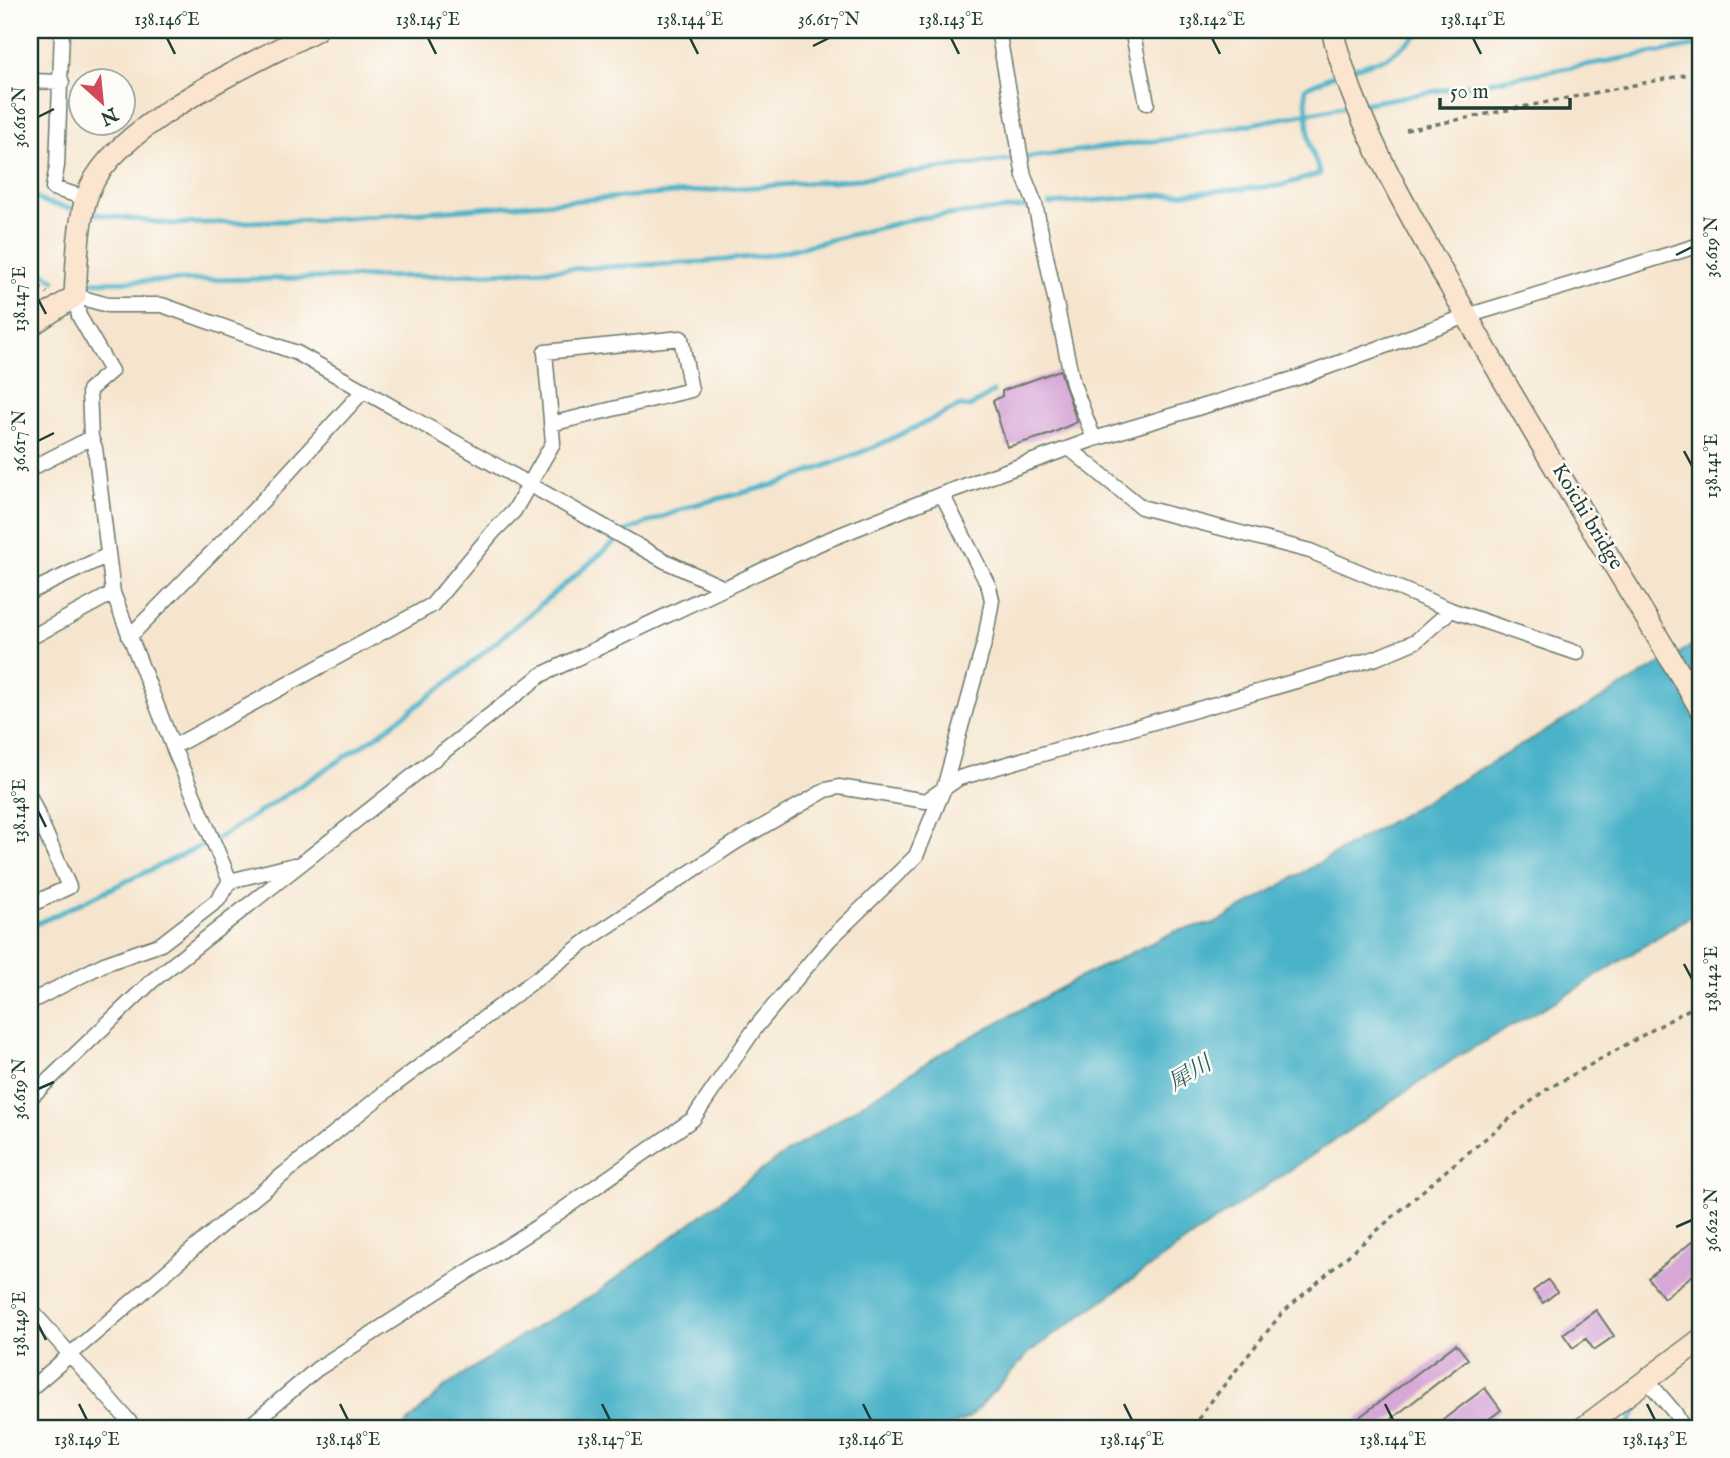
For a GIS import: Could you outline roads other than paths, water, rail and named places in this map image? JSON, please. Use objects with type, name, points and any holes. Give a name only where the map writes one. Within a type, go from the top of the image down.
[{"type":"main road","points":[[32,324],[75,296],[86,198],[99,175],[125,143],[162,115],[316,30]]},
{"type":"main road","name":"Koichi bridge","points":[[1332,30],[1339,58],[1375,147],[1470,321],[1700,708]]},
{"type":"main road","points":[[1583,1428],[1700,1340]]},
{"type":"street","points":[[62,30],[62,82],[57,166],[53,188],[86,198]]},
{"type":"street","points":[[998,30],[1024,176],[1035,204],[1073,384],[1094,439]]},
{"type":"street","points":[[1132,30],[1147,103]]},
{"type":"street","points":[[30,81],[62,82]]},
{"type":"street","points":[[30,1098],[152,981],[541,675],[820,543],[942,494],[1094,439],[1300,377],[1700,245]]},
{"type":"street","points":[[230,881],[173,747],[113,593],[95,448],[91,438],[89,390],[111,371],[79,316],[75,296],[108,305],[162,305],[297,353],[629,541],[724,588]]},
{"type":"street","points":[[173,747],[432,604],[514,511],[553,443],[551,424],[545,352],[681,338],[691,390],[551,424]]},
{"type":"street","points":[[130,637],[256,508],[364,390]]},
{"type":"street","points":[[30,469],[91,438]]},
{"type":"street","points":[[1069,448],[1141,508],[1310,551],[1451,610],[1577,653]]},
{"type":"street","points":[[247,1428],[317,1369],[545,1222],[693,1119],[755,1027],[830,940],[916,856],[944,788],[985,640],[992,600],[989,587],[942,494]]},
{"type":"street","points":[[30,592],[108,555]]},
{"type":"street","points":[[30,638],[113,593]]},
{"type":"street","points":[[30,1389],[68,1353],[388,1090],[595,935],[736,842],[826,790],[839,787],[926,801],[959,778],[1376,659],[1416,641],[1451,610]]},
{"type":"street","points":[[30,797],[69,887],[30,905]]},
{"type":"street","points":[[30,1002],[104,964],[161,944],[218,900],[230,881],[299,864]]},
{"type":"street","points":[[30,1309],[135,1428]]},
{"type":"street","points":[[1647,1380],[1675,1413],[1683,1428]]},
{"type":"water","name":"犀川","points":[[1700,641],[1700,910],[1575,990],[1457,1057],[1209,1225],[1030,1352],[970,1417],[947,1428],[402,1428],[445,1387],[521,1336],[598,1292],[777,1159],[945,1051],[1079,978],[1176,931],[1216,923]]},
{"type":"waterway","points":[[1348,70],[1388,57],[1424,30]]},
{"type":"waterway","points":[[1362,104],[1700,45]]},
{"type":"waterway","points":[[1049,204],[1279,186],[1320,174],[1310,146],[1305,88],[1339,73]]},
{"type":"waterway","points":[[89,213],[170,224],[320,220],[859,179],[1177,138],[1352,105]]},
{"type":"waterway","points":[[30,193],[43,202],[80,211]]},
{"type":"waterway","points":[[85,282],[429,276],[703,262],[770,255],[918,218],[1028,207]]},
{"type":"waterway","points":[[30,263],[55,281]]},
{"type":"waterway","points":[[30,927],[222,836],[377,736],[455,677],[629,530],[690,506],[781,483],[872,448],[960,406],[970,407],[993,392]]},
{"type":"waterway","points":[[1627,1428],[1637,1409]]}]
